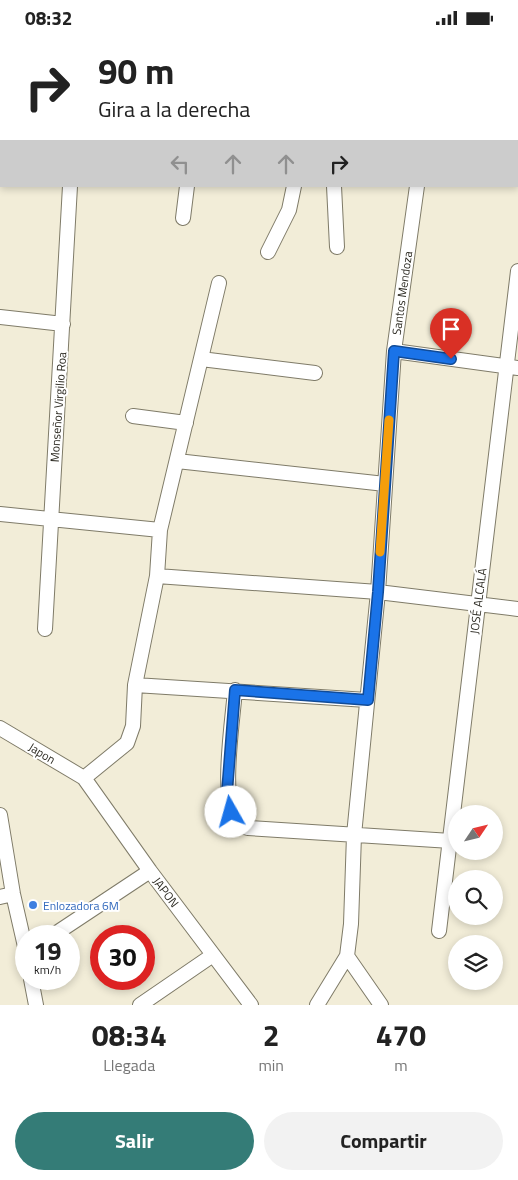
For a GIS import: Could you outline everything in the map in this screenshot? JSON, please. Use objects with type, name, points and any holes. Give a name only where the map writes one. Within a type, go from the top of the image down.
[{"type":"street","name":"Monseñor Virgilio Roa","points":[[46,629],[70,187]]},
{"type":"street","points":[[183,219],[187,187]]},
{"type":"street","points":[[268,252],[289,210],[294,187]]},
{"type":"street","points":[[334,187],[338,247]]},
{"type":"street","name":"Santos Mendoza","points":[[347,956],[352,910],[354,835],[378,592],[394,351],[417,187]]},
{"type":"street","name":"JOSÉ ALCALÁ","points":[[455,805],[478,603],[513,368],[518,271]]},
{"type":"street","points":[[84,778],[127,743],[134,726],[135,685],[157,577],[160,530],[219,283]]},
{"type":"street","points":[[0,317],[63,324]]},
{"type":"street","points":[[394,351],[513,368]]},
{"type":"street","points":[[201,359],[315,373]]},
{"type":"street","points":[[134,416],[186,423]]},
{"type":"street","points":[[177,461],[385,484]]},
{"type":"street","points":[[0,514],[160,530]]},
{"type":"street","points":[[157,577],[378,592],[518,609]]},
{"type":"street","points":[[135,685],[368,700]]},
{"type":"street","points":[[235,690],[227,792],[231,812],[238,824],[248,829],[448,841]]},
{"type":"street","name":"Japon","points":[[0,728],[84,778]]},
{"type":"street","name":"JAPON","points":[[84,778],[150,871],[251,1005]]},
{"type":"street","points":[[0,815],[7,896],[17,925]]},
{"type":"street","name":"JOSÉ ALCALÁ","points":[[439,931],[448,860]]},
{"type":"street","points":[[69,925],[150,871]]},
{"type":"street","points":[[140,1005],[213,955]]},
{"type":"street","points":[[317,1005],[347,956],[381,1005]]},
{"type":"street","points":[[33,990],[36,1005]]},
{"type":"slow traffic","points":[[380,552],[389,420]]},
{"type":"place","name":"Enlozadora 6M","points":[[33,905]]},
{"type":"route","points":[[231,812],[227,792],[235,690],[368,700],[378,592],[394,351],[451,359]]}]
